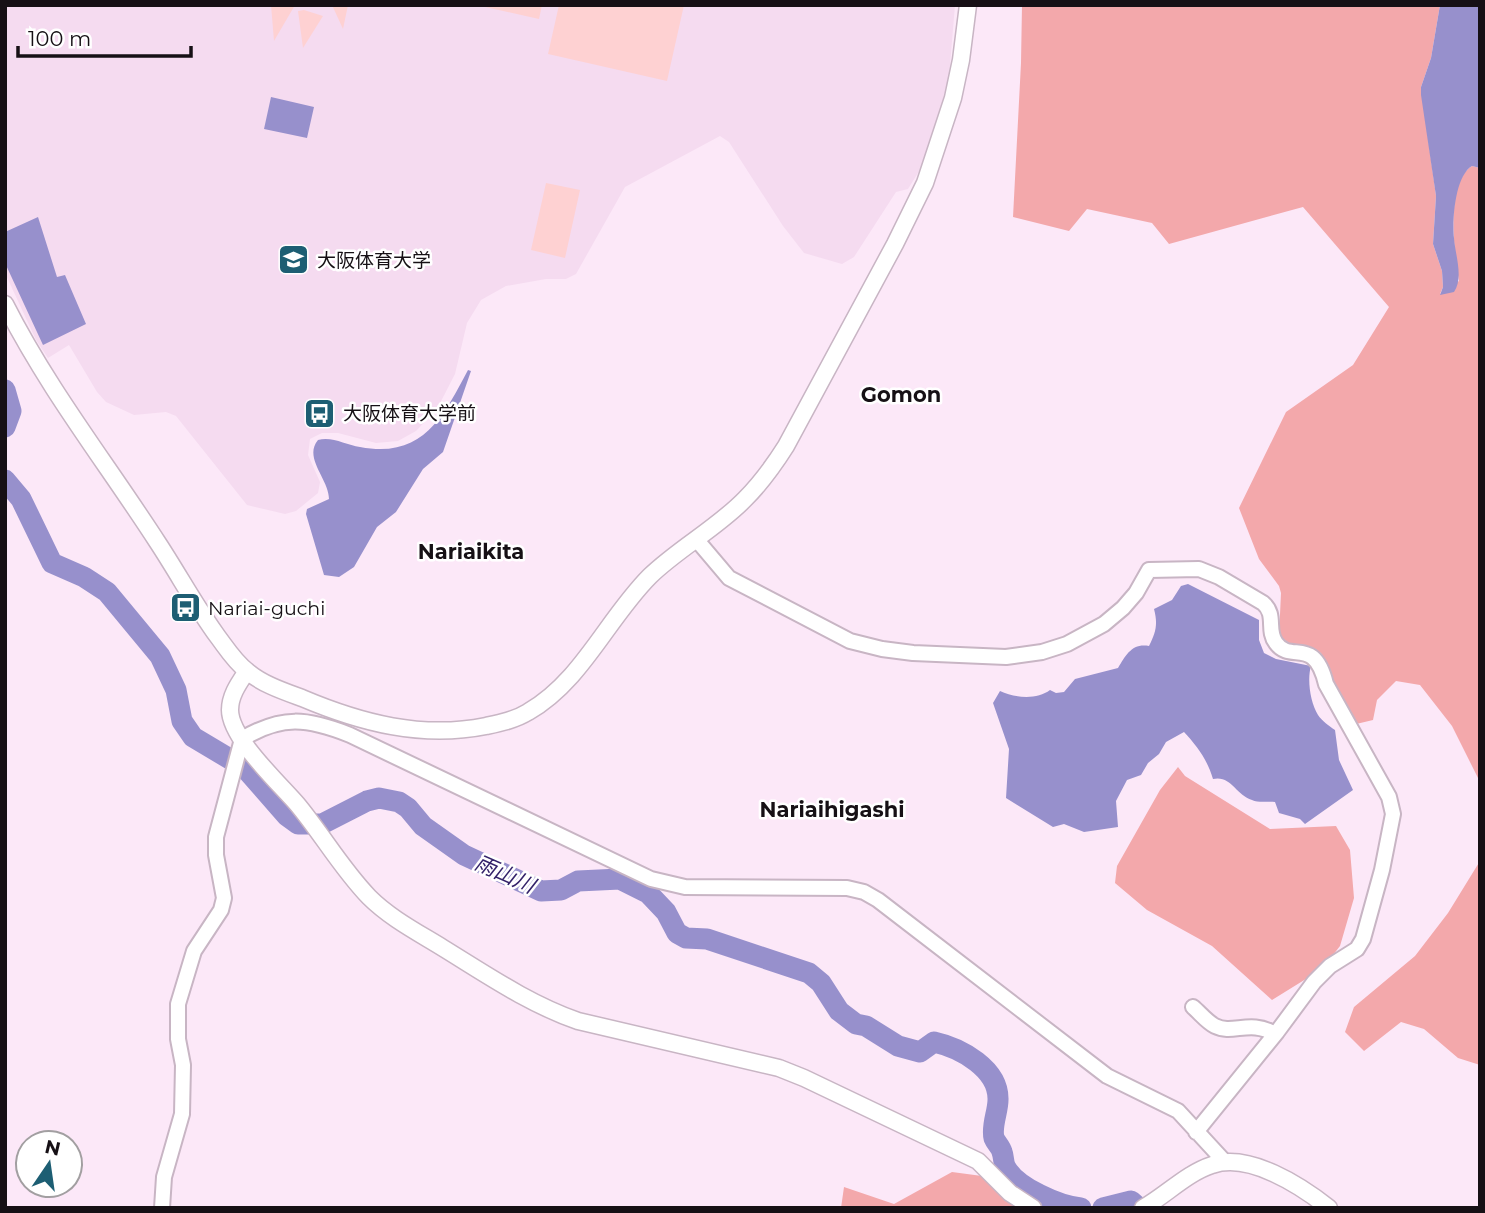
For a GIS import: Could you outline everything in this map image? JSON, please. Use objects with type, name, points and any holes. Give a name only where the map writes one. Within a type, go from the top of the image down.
[{"type":"street","points":[[5,304],[69,413],[159,544],[206,621],[233,658],[247,671],[261,680],[327,709],[399,728],[441,732],[503,722],[525,714],[548,700],[582,663],[650,576],[744,500],[771,470],[895,244],[925,183],[953,98],[968,5]]},
{"type":"street","points":[[696,539],[729,578],[850,641],[882,649],[1006,657],[1042,652],[1067,644],[1104,624],[1136,593],[1149,570],[1199,569],[1219,577],[1264,603],[1272,616],[1271,628],[1276,644],[1281,649],[1310,655],[1321,665],[1326,684],[1389,797],[1393,814],[1382,870],[1363,939],[1357,949],[1331,966],[1314,982],[1196,1132]]},
{"type":"street","points":[[247,671],[232,697],[230,710],[231,720],[242,739],[304,813],[345,871],[371,899],[396,919],[549,1011],[578,1021],[779,1068],[804,1078],[978,1161],[1010,1193],[1033,1208]]},
{"type":"street","points":[[162,1208],[164,1177],[182,1114],[183,1065],[178,1039],[178,1004],[194,951],[221,910],[224,898],[216,855],[216,837],[242,739],[264,726],[288,720],[328,726],[651,879],[685,887],[847,888],[864,892],[1107,1076],[1178,1111],[1225,1162]]},
{"type":"street","points":[[1193,1007],[1214,1026],[1257,1026],[1275,1034]]},
{"type":"street","points":[[1143,1208],[1197,1172],[1213,1164],[1225,1162],[1245,1164],[1286,1179],[1329,1208]]},
{"type":"shaded area","name":"大阪体育大学","points":[[5,5],[955,5],[949,77],[926,160],[908,189],[896,192],[854,257],[842,264],[804,253],[783,226],[729,142],[720,136],[625,187],[576,274],[566,279],[546,279],[506,286],[481,300],[467,323],[455,374],[437,409],[416,431],[398,441],[376,443],[338,433],[322,433],[310,439],[308,455],[320,482],[318,493],[296,511],[285,514],[247,505],[176,416],[166,412],[134,415],[106,402],[97,392],[69,345],[48,358],[36,340],[5,273]]},
{"type":"shaded area","points":[[271,5],[295,5],[274,41]]},
{"type":"shaded area","points":[[332,5],[348,5],[343,29]]},
{"type":"shaded area","points":[[476,5],[542,5],[539,19]]},
{"type":"shaded area","points":[[559,5],[684,5],[667,81],[548,54]]},
{"type":"shaded area","points":[[1022,5],[1440,5],[1431,58],[1421,87],[1436,196],[1433,244],[1442,271],[1443,287],[1440,294],[1459,281],[1453,219],[1458,187],[1463,174],[1472,166],[1480,168],[1480,782],[1452,726],[1420,685],[1396,681],[1377,700],[1373,720],[1352,725],[1328,684],[1321,653],[1293,646],[1279,636],[1279,586],[1259,559],[1239,508],[1286,412],[1353,365],[1389,307],[1303,207],[1169,244],[1152,223],[1087,209],[1069,231],[1013,217]]},
{"type":"shaded area","points":[[1440,5],[1480,5],[1480,168],[1472,166],[1466,171],[1458,188],[1454,210],[1457,286],[1454,292],[1440,295],[1443,287],[1442,271],[1433,244],[1436,196],[1421,87],[1431,58]]},
{"type":"shaded area","points":[[304,10],[323,16],[303,48],[298,11]]},
{"type":"shaded area","points":[[271,97],[314,107],[307,138],[264,129]]},
{"type":"shaded area","points":[[546,183],[580,190],[565,258],[531,250]]},
{"type":"shaded area","points":[[38,217],[57,277],[65,275],[86,324],[43,345],[5,263],[5,232]]},
{"type":"shaded area","points":[[468,370],[471,371],[443,452],[423,469],[396,512],[377,527],[354,567],[339,577],[324,575],[306,514],[307,509],[329,499],[313,454],[318,440],[328,439],[382,449],[400,447],[415,440],[428,431],[439,418]]},
{"type":"shaded area","points":[[1188,584],[1259,620],[1259,640],[1264,653],[1276,659],[1311,666],[1309,684],[1315,710],[1335,730],[1339,760],[1353,790],[1305,824],[1300,819],[1279,813],[1275,802],[1254,801],[1224,780],[1213,779],[1201,753],[1184,732],[1166,742],[1141,775],[1127,780],[1116,801],[1118,827],[1084,832],[1064,824],[1053,827],[1006,798],[1009,749],[993,703],[1000,691],[1026,697],[1050,690],[1056,693],[1064,692],[1075,679],[1118,668],[1134,648],[1149,646],[1156,628],[1154,609],[1172,600],[1181,586]]},
{"type":"shaded area","points":[[1178,767],[1185,776],[1270,829],[1336,826],[1350,850],[1354,898],[1340,946],[1322,969],[1272,1000],[1212,946],[1147,910],[1115,883],[1117,866],[1160,790]]},
{"type":"shaded area","points":[[1480,861],[1480,1065],[1458,1058],[1424,1029],[1401,1022],[1364,1051],[1345,1032],[1354,1007],[1415,956],[1448,913]]},
{"type":"shaded area","points":[[952,1172],[982,1176],[1029,1208],[841,1208],[844,1187],[894,1204]]},
{"type":"waterway","name":"雨山川","points":[[5,390],[11,411],[5,427]]},
{"type":"waterway","name":"雨山川","points":[[5,480],[21,499],[52,563],[84,577],[107,592],[160,656],[176,690],[182,721],[193,737],[245,768],[287,816],[298,824],[322,824],[367,801],[379,798],[399,802],[408,808],[423,826],[464,855],[541,891],[561,890],[578,881],[620,879],[648,893],[666,912],[677,933],[686,938],[707,939],[809,973],[821,983],[839,1011],[856,1024],[866,1026],[898,1046],[920,1052],[934,1042],[956,1049],[976,1062],[985,1070],[997,1089],[998,1105],[993,1133],[1006,1168],[1020,1182],[1040,1195],[1081,1208]]},
{"type":"waterway","name":"雨山川","points":[[1103,1208],[1131,1201],[1139,1208]]},
{"type":"place","name":"大阪体育大学","points":[[294,260]]},
{"type":"place","name":"大阪体育大学前","points":[[320,413]]},
{"type":"place","name":"Nariai-guchi","points":[[185,608]]},
{"type":"district","name":"Gomon","points":[[901,394]]},
{"type":"district","name":"Nariaikita","points":[[471,551]]},
{"type":"district","name":"Nariaihigashi","points":[[832,809]]}]
